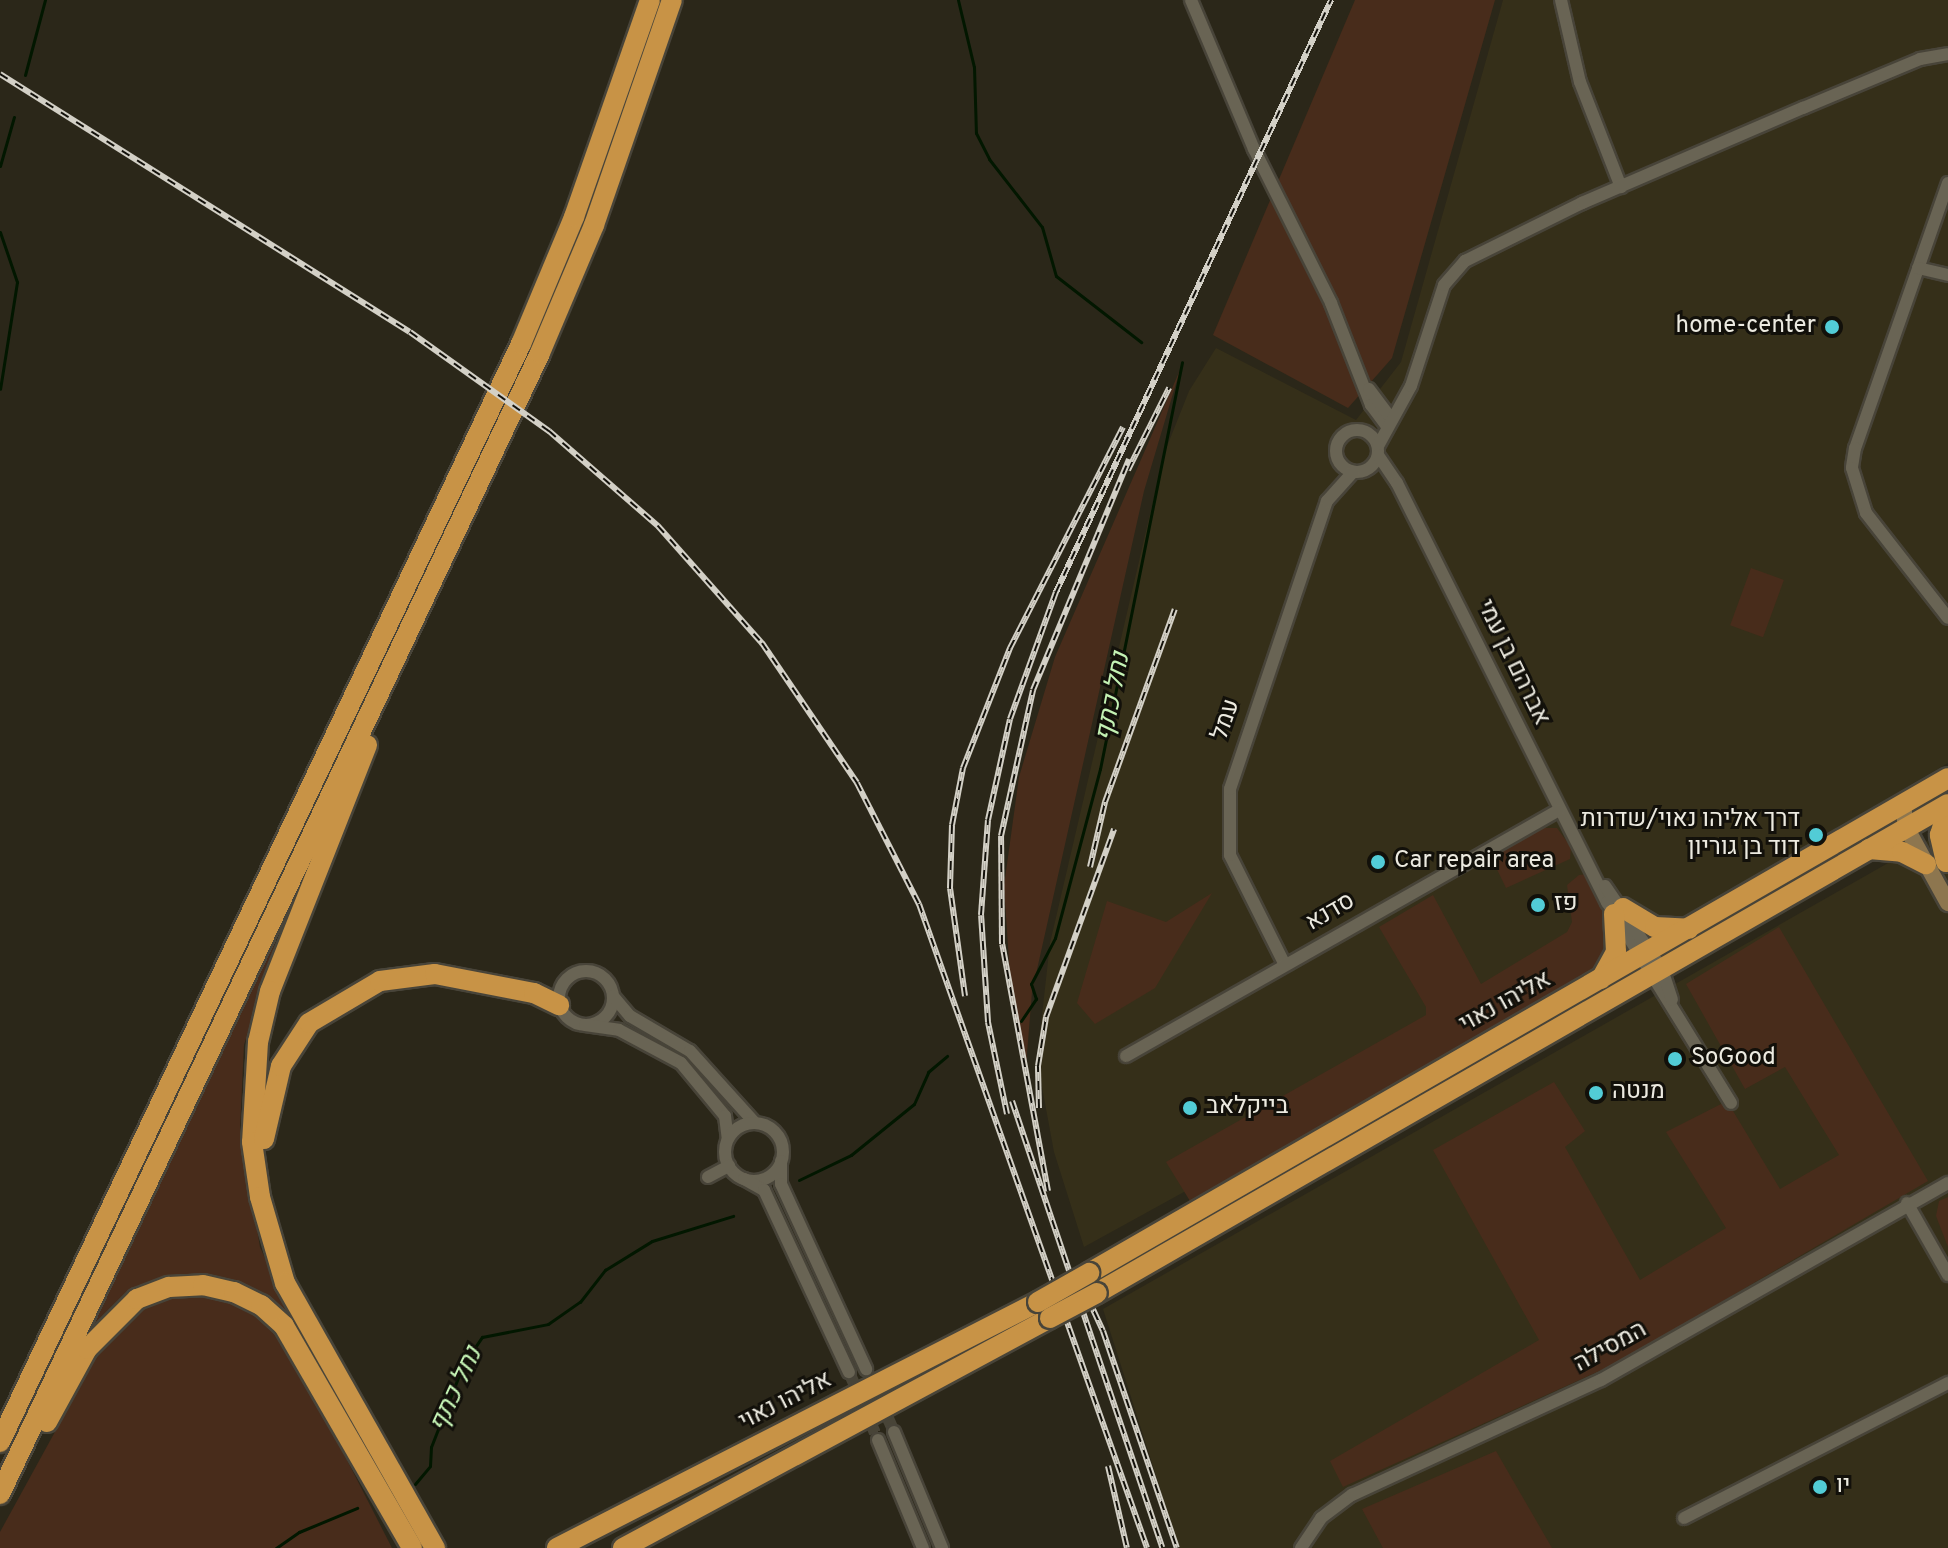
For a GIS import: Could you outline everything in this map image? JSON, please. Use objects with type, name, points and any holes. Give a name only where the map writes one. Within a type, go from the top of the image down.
[{"type":"highway","points":[[0,1442],[521,344],[574,217],[650,0]]},
{"type":"highway","points":[[0,1494],[461,520],[594,225],[672,0]]},
{"type":"highway","points":[[423,1545],[310,1332],[272,1247],[252,1142],[258,1042],[270,991],[461,520]]},
{"type":"highway","name":"אליהו נאוי","points":[[1093,1283],[1598,982],[1652,964],[1693,928],[1948,778]]},
{"type":"highway","points":[[1869,849],[1897,850],[1940,864],[1940,835],[1948,806]]},
{"type":"highway","name":"אליהו נאוי","points":[[1093,1283],[1652,964],[1948,806]]},
{"type":"highway","points":[[1598,982],[1616,952],[1618,911],[1655,927],[1693,928]]},
{"type":"highway","points":[[272,1247],[264,1181],[266,1115],[281,1066],[309,1023],[380,981],[416,973],[534,993],[559,1005]]},
{"type":"highway","points":[[1044,1310],[1093,1283]]},
{"type":"highway","points":[[0,1506],[87,1349],[111,1320],[137,1299],[169,1287],[203,1285],[248,1298],[284,1326],[423,1545]]},
{"type":"highway","name":"אליהו נאוי","points":[[557,1548],[1044,1310]]},
{"type":"highway","name":"אליהו נאוי","points":[[623,1548],[1044,1310]]},
{"type":"main road","points":[[1903,804],[1940,864],[1948,903]]},
{"type":"street","points":[[1191,0],[1359,376],[1387,423]]},
{"type":"street","points":[[1561,0],[1580,82],[1621,187]]},
{"type":"street","points":[[1369,469],[1387,423],[1411,386],[1444,285],[1465,261],[1621,187],[1920,59],[1948,54]]},
{"type":"street","points":[[1948,183],[1855,448],[1857,493],[1948,618]]},
{"type":"street","points":[[1918,268],[1948,275]]},
{"type":"street","points":[[1387,423],[1341,439],[1339,462],[1353,472],[1369,469],[1397,483]]},
{"type":"street","points":[[1363,431],[1378,450]]},
{"type":"street","name":"אברהם בן עמי","points":[[1378,450],[1558,811],[1652,964],[1731,1103]]},
{"type":"street","name":"עמל","points":[[1285,965],[1236,872],[1227,813],[1240,748],[1333,489],[1339,462]]},
{"type":"street","name":"עמל","points":[[1333,489],[1353,472]]},
{"type":"street","name":"סדנא","points":[[1126,1056],[1558,811]]},
{"type":"street","points":[[849,1372],[764,1190],[729,1166],[725,1116],[681,1063],[619,1030],[585,1025],[569,1019],[559,1005],[560,989],[577,973],[601,976],[630,1016],[690,1051],[755,1123],[777,1135],[781,1184],[866,1369]]},
{"type":"street","points":[[585,1025],[605,1017],[613,996]]},
{"type":"street","points":[[728,1139],[739,1127],[755,1123]]},
{"type":"street","points":[[744,1179],[770,1175],[781,1161]]},
{"type":"street","points":[[708,1177],[729,1166]]},
{"type":"street","name":"המסילה","points":[[1301,1548],[1321,1518],[1352,1495],[1601,1380],[1907,1203],[1948,1183]]},
{"type":"street","points":[[1907,1203],[1948,1275]]},
{"type":"street","points":[[1684,1518],[1948,1383]]},
{"type":"street","points":[[894,1432],[942,1548]]},
{"type":"street","points":[[878,1440],[923,1548]]},
{"type":"shaded area","points":[[1355,0],[1495,0],[1392,358],[1348,408],[1213,335]]},
{"type":"shaded area","points":[[1503,0],[1948,0],[1948,763],[1714,900],[1084,1247],[1054,1152],[1037,1060],[1050,943],[1164,454],[1189,391],[1216,348],[1356,420],[1401,362]]},
{"type":"shaded area","points":[[1180,370],[1144,491],[1032,992],[1026,1066],[1012,1006],[1004,886],[1019,777],[1055,657]]},
{"type":"shaded area","points":[[1751,568],[1784,580],[1763,637],[1730,625]]},
{"type":"shaded area","points":[[1540,828],[1557,828],[1571,847],[1570,859],[1506,888],[1491,857]]},
{"type":"shaded area","points":[[1948,829],[1948,1548],[1179,1548],[1103,1309]]},
{"type":"shaded area","points":[[1589,874],[1612,922],[1607,952],[1588,977],[1190,1201],[1166,1162],[1426,1015],[1426,1007],[1379,927],[1433,895],[1481,984],[1567,932],[1572,922],[1567,885],[1579,875]]},
{"type":"shaded area","points":[[1212,893],[1155,988],[1095,1024],[1077,1003],[1107,901],[1166,922]]},
{"type":"shaded area","points":[[1779,927],[1928,1181],[1617,1363],[1343,1487],[1330,1461],[1539,1340],[1433,1150],[1554,1082],[1585,1131],[1565,1147],[1640,1280],[1726,1228],[1666,1132],[1727,1101],[1780,1189],[1839,1155],[1785,1067],[1745,1089],[1686,984]]},
{"type":"shaded area","points":[[278,934],[244,1045],[240,1129],[260,1247],[292,1318],[267,1296],[234,1281],[202,1274],[163,1279],[117,1303],[72,1363]]},
{"type":"shaded area","points":[[1948,1197],[1948,1247],[1936,1216],[1939,1201]]},
{"type":"shaded area","points":[[214,1295],[255,1311],[287,1343],[392,1548],[0,1548],[0,1532],[101,1348],[149,1303],[167,1296]]},
{"type":"shaded area","points":[[1496,1451],[1552,1548],[1383,1548],[1362,1509]]},
{"type":"waterway","points":[[25,75],[45,0]]},
{"type":"waterway","name":"נחל כתף","points":[[958,0],[974,67],[976,133],[989,159],[1042,227],[1056,276],[1141,342]]},
{"type":"waterway","points":[[0,166],[14,117]]},
{"type":"waterway","points":[[0,232],[17,282],[0,389]]},
{"type":"waterway","name":"נחל כתף","points":[[1021,1021],[1036,999],[1031,984],[1055,938],[1100,769],[1182,362]]},
{"type":"waterway","name":"נחל כתף","points":[[799,1180],[851,1155],[914,1104],[928,1072],[947,1056]]},
{"type":"waterway","name":"נחל כתף","points":[[415,1484],[430,1466],[431,1447],[463,1365],[482,1337],[548,1324],[580,1302],[605,1270],[652,1241],[733,1216]]},
{"type":"waterway","name":"נחל כתף","points":[[276,1548],[299,1532],[357,1508]]},
{"type":"tunnel","points":[[866,1369],[894,1432]]},
{"type":"tunnel","points":[[849,1372],[878,1440]]},
{"type":"railway","points":[[1007,1114],[988,1022],[981,915],[988,820],[1010,719],[1056,592],[1331,0]]},
{"type":"railway","points":[[0,74],[410,332],[549,431],[658,526],[762,643],[857,783],[919,904],[1147,1548]]},
{"type":"railway","points":[[1128,470],[1169,388]]},
{"type":"railway","points":[[965,996],[950,888],[952,825],[963,768],[1010,648],[1123,427]]},
{"type":"railway","points":[[1048,1191],[1002,944],[1001,836],[1033,690],[1129,459]]},
{"type":"railway","points":[[1090,867],[1105,802],[1175,609]]},
{"type":"railway","points":[[1039,1108],[1038,1066],[1046,1017],[1114,829]]},
{"type":"railway","points":[[1012,1101],[1162,1548]]},
{"type":"railway","points":[[1079,1279],[1103,1331],[1177,1548]]},
{"type":"railway","points":[[1108,1466],[1127,1548]]},
{"type":"place","name":"home-center","points":[[1832,327]]},
{"type":"place","name":"דרך אליהו נאוי/שדרות דוד בן גוריון","points":[[1816,835]]},
{"type":"place","name":"Car repair area","points":[[1378,862]]},
{"type":"place","name":"פז","points":[[1538,905]]},
{"type":"place","name":"SoGood","points":[[1675,1059]]},
{"type":"place","name":"מנטה","points":[[1596,1093]]},
{"type":"place","name":"בייקלאב","points":[[1190,1108]]},
{"type":"place","name":"יו","points":[[1820,1487]]}]
